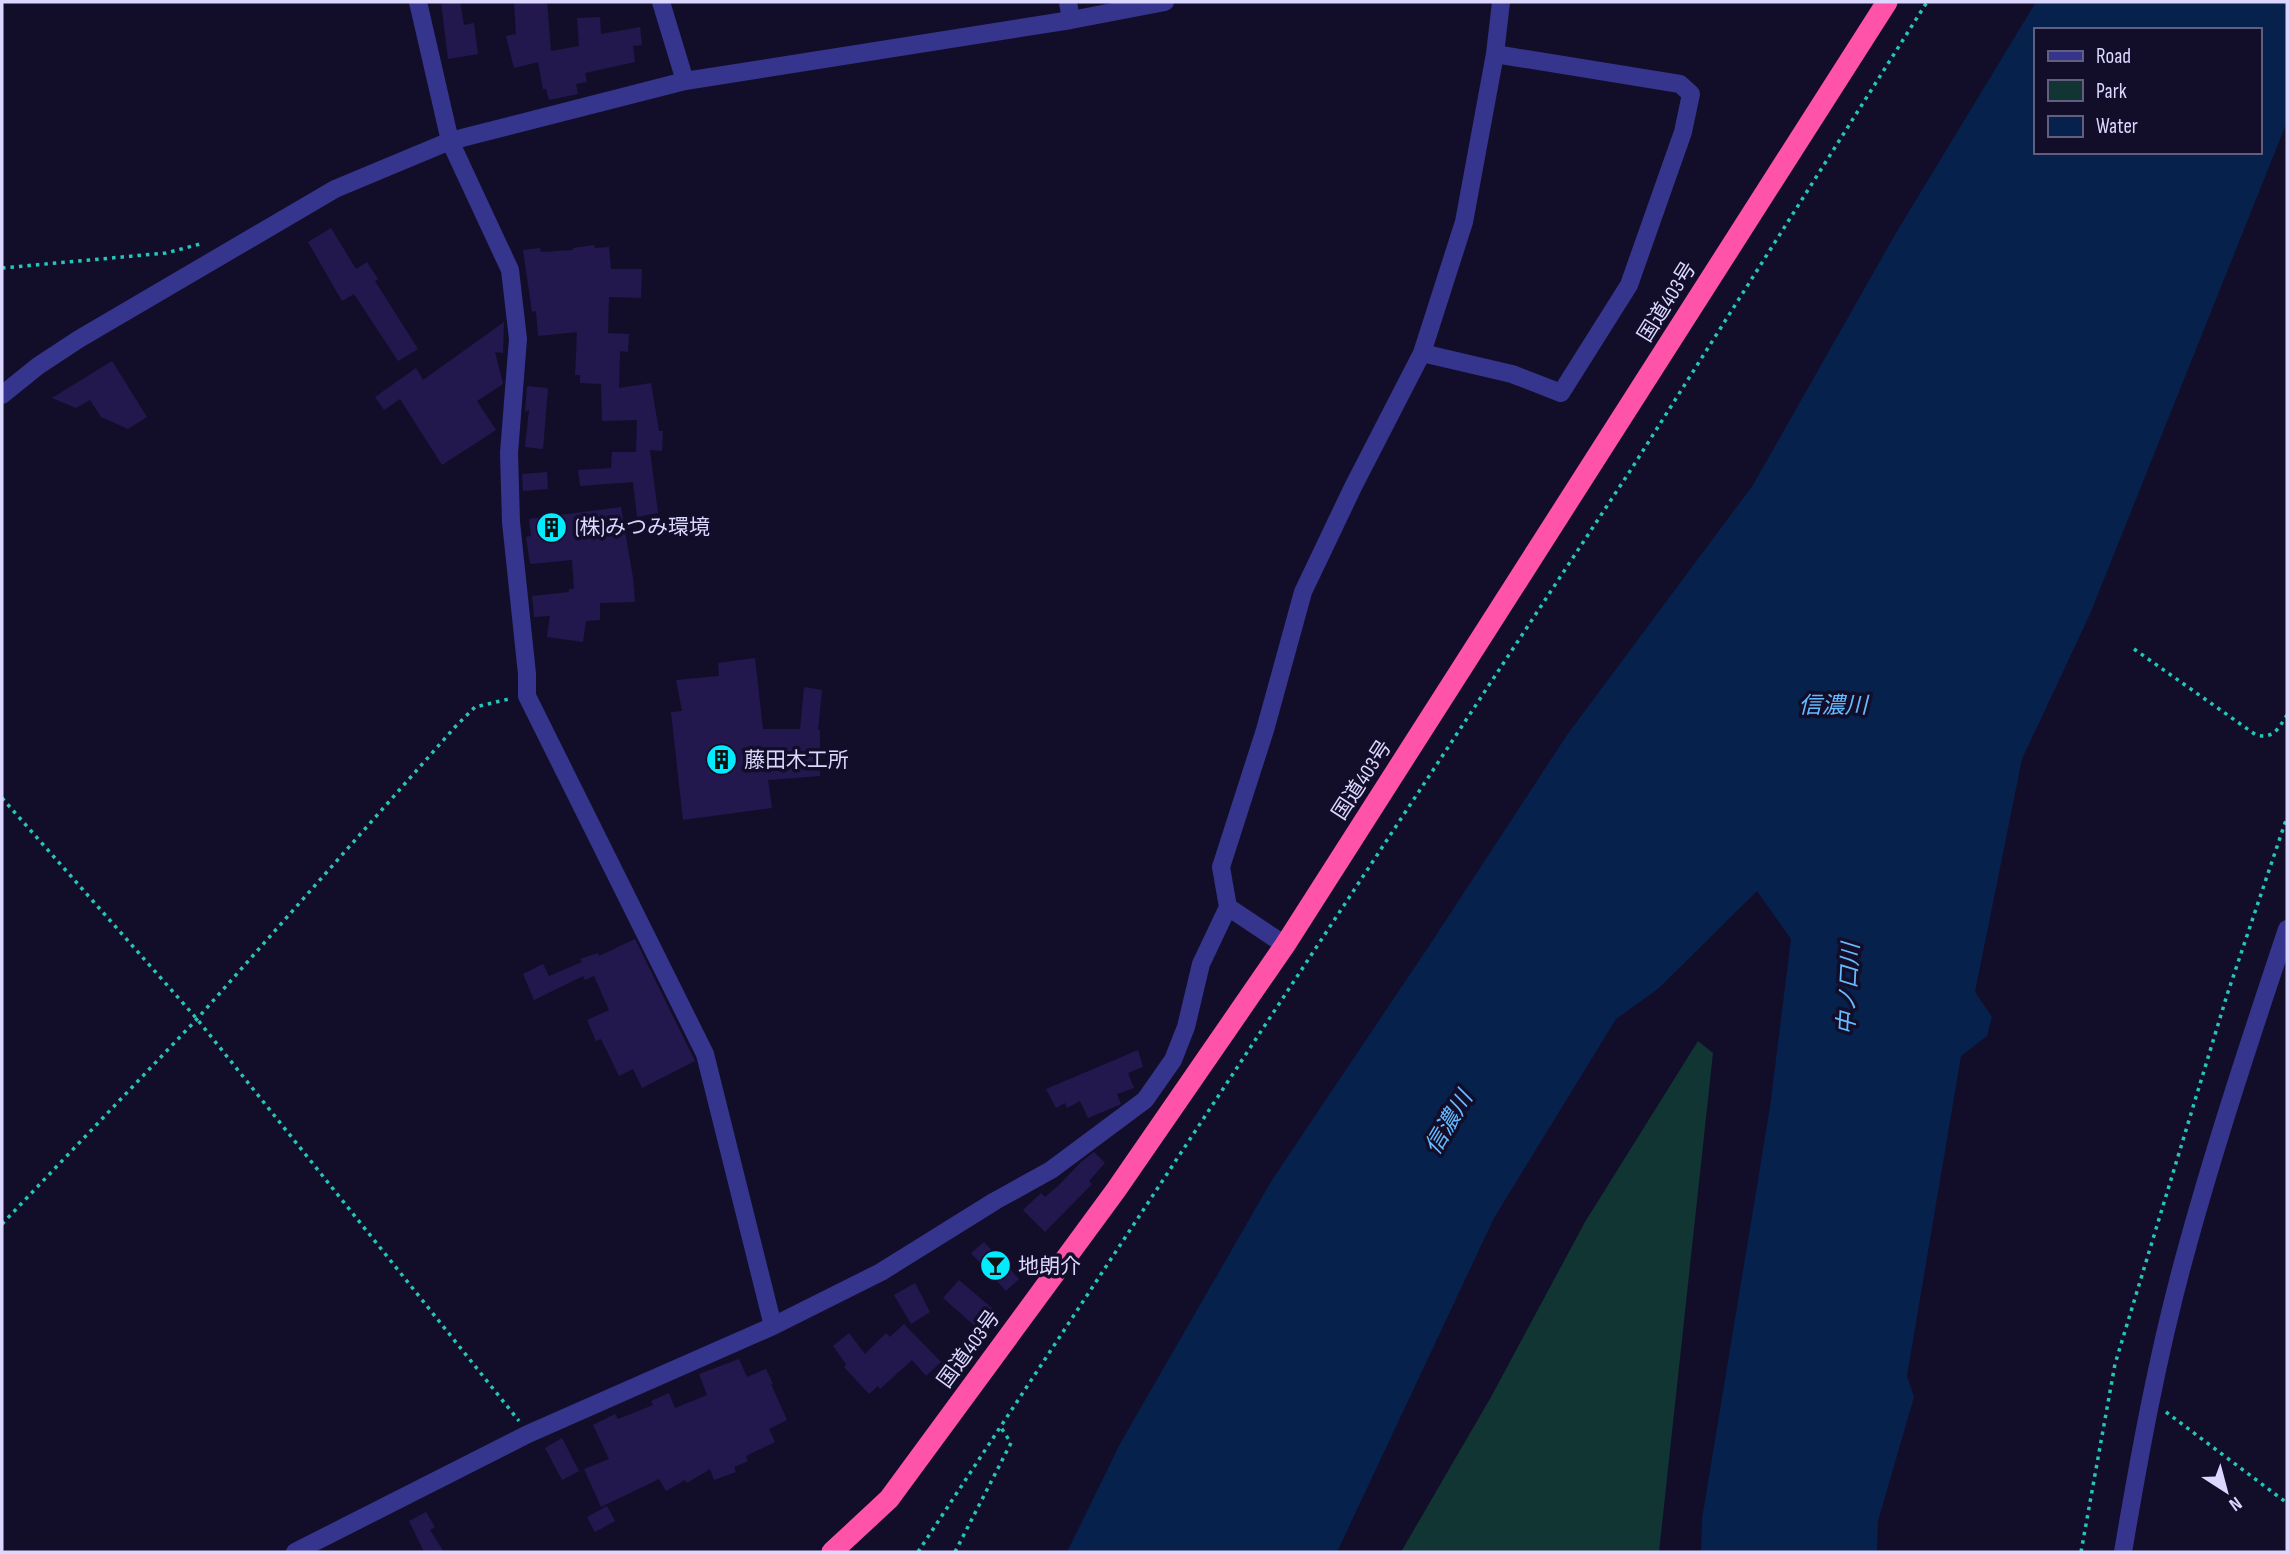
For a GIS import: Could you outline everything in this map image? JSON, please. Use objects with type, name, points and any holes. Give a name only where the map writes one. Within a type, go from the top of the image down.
[{"type":"highway","name":"国道403号","points":[[832,1552],[889,1499],[1116,1190],[1284,945],[1887,2]]},
{"type":"street","points":[[418,2],[450,141],[510,270],[518,339],[509,453],[511,522],[527,696],[705,1055],[773,1326]]},
{"type":"street","points":[[661,2],[685,81]]},
{"type":"street","points":[[1068,2],[1071,20]]},
{"type":"street","points":[[2,395],[38,366],[79,339],[335,189],[450,141],[685,81],[1071,20],[1165,2]]},
{"type":"street","points":[[295,1552],[528,1434],[773,1326],[881,1272],[995,1201],[1051,1170],[1145,1100],[1173,1060],[1186,1027],[1201,964],[1228,907],[1221,867],[1265,730],[1303,592],[1353,486],[1422,354],[1464,222],[1495,54],[1501,2]]},
{"type":"street","points":[[1422,354],[1512,374],[1562,393],[1629,285],[1683,132],[1691,94],[1680,84],[1495,54]]},
{"type":"street","points":[[1228,907],[1284,945]]},
{"type":"street","points":[[2123,1552],[2149,1405],[2185,1255],[2287,929]]},
{"type":"path","points":[[918,1552],[1632,468],[1927,2]]},
{"type":"path","points":[[2,268],[166,253],[213,241],[230,251]]},
{"type":"path","points":[[2134,649],[2256,735],[2266,737],[2276,733],[2287,715]]},
{"type":"path","points":[[2,1224],[197,1019],[475,707],[527,696]]},
{"type":"path","points":[[2,798],[197,1019],[528,1434]]},
{"type":"path","points":[[2081,1552],[2115,1364],[2227,995],[2287,817]]},
{"type":"path","points":[[2149,1405],[2164,1410],[2287,1503]]},
{"type":"path","points":[[955,1552],[1011,1443],[1000,1426]]},
{"type":"green space","points":[[1698,1041],[1713,1053],[1659,1552],[1401,1552],[1491,1397],[1585,1222]]},
{"type":"water","name":"信濃川","points":[[2036,2],[2287,2],[2287,122],[2090,614],[2022,759],[1975,992],[1992,1017],[1987,1036],[1961,1056],[1907,1376],[1914,1397],[1878,1521],[1877,1552],[1701,1552],[1702,1519],[1770,1107],[1791,939],[1757,891],[1659,988],[1616,1019],[1494,1218],[1337,1552],[1067,1552],[1121,1442],[1272,1180],[1567,735],[1753,485],[1896,233]]},
{"type":"building","points":[[441,2],[460,2],[464,25],[474,23],[478,54],[448,59]]},
{"type":"building","points":[[514,2],[547,2],[551,51],[579,46],[577,18],[600,17],[601,34],[640,27],[642,45],[633,46],[635,62],[585,73],[587,82],[576,84],[578,94],[549,100],[546,89],[543,89],[538,62],[514,68],[506,36],[516,34]]},
{"type":"building","points":[[331,228],[356,269],[367,262],[378,279],[375,281],[418,349],[398,361],[354,294],[342,301],[308,242]]},
{"type":"building","points":[[594,245],[595,248],[609,247],[611,269],[642,269],[641,298],[609,297],[608,333],[629,334],[628,352],[620,351],[619,388],[651,383],[659,431],[663,431],[662,451],[650,450],[658,513],[637,517],[633,482],[580,486],[578,470],[611,468],[612,452],[636,452],[637,420],[602,421],[601,384],[580,383],[580,375],[575,375],[577,332],[538,336],[536,311],[532,312],[523,250],[573,250]]},
{"type":"building","points":[[504,322],[503,353],[495,352],[503,384],[477,401],[496,430],[442,465],[400,399],[384,410],[375,397],[416,368],[423,380]]},
{"type":"building","points":[[112,361],[147,417],[128,429],[101,417],[90,400],[76,408],[52,398]]},
{"type":"building","points":[[527,386],[548,388],[543,449],[525,447],[529,410],[525,412]]},
{"type":"building","points":[[547,472],[548,489],[523,491],[522,474]]},
{"type":"building","points":[[621,507],[635,602],[600,603],[600,620],[586,621],[583,642],[547,637],[550,616],[534,617],[532,596],[569,592],[569,589],[574,589],[572,560],[530,564],[526,537],[531,536],[529,519]]},
{"type":"building","name":"藤田木工所","points":[[755,658],[763,729],[800,729],[804,687],[822,690],[818,730],[820,776],[768,780],[772,808],[683,820],[671,712],[682,711],[676,680],[719,676],[718,663]]},
{"type":"building","points":[[635,939],[695,1061],[642,1088],[633,1069],[619,1076],[601,1039],[596,1041],[587,1020],[609,1010],[594,976],[585,980],[583,976],[534,1000],[523,974],[543,964],[549,976],[582,962],[580,959],[598,953],[599,956]]},
{"type":"building","points":[[1138,1050],[1143,1067],[1128,1073],[1134,1088],[1117,1094],[1121,1104],[1088,1118],[1080,1101],[1067,1108],[1065,1103],[1056,1108],[1046,1089]]},
{"type":"building","points":[[1094,1152],[1105,1163],[1089,1181],[1092,1184],[1045,1232],[1023,1210],[1041,1193],[1045,1197]]},
{"type":"building","name":"地朗介","points":[[984,1242],[1019,1279],[1006,1291],[971,1253]]},
{"type":"building","points":[[959,1280],[993,1309],[977,1328],[943,1298]]},
{"type":"building","points":[[915,1283],[930,1312],[911,1324],[894,1295]]},
{"type":"building","points":[[904,1324],[941,1362],[926,1376],[912,1360],[880,1389],[878,1386],[869,1394],[844,1367],[846,1364],[833,1346],[849,1333],[865,1354],[886,1333],[890,1337]]},
{"type":"building","points":[[739,1359],[747,1377],[766,1369],[773,1384],[787,1420],[769,1429],[775,1442],[746,1456],[748,1461],[734,1467],[736,1472],[714,1480],[710,1469],[687,1483],[685,1480],[666,1491],[659,1479],[601,1507],[584,1469],[609,1459],[593,1425],[615,1414],[618,1419],[653,1405],[651,1401],[669,1393],[675,1408],[707,1395],[699,1374]]},
{"type":"building","points":[[562,1438],[579,1471],[562,1480],[545,1448]]},
{"type":"building","points":[[607,1506],[615,1521],[595,1532],[587,1517]]},
{"type":"building","points":[[426,1512],[435,1527],[430,1530],[444,1552],[424,1552],[409,1521]]},
{"type":"place","name":"(株)みつみ環境","points":[[552,527]]},
{"type":"place","name":"藤田木工所","points":[[721,760]]},
{"type":"place","name":"地朗介","points":[[995,1266]]},
{"type":"water label","name":"中ノ口川","points":[[1849,989]]}]
